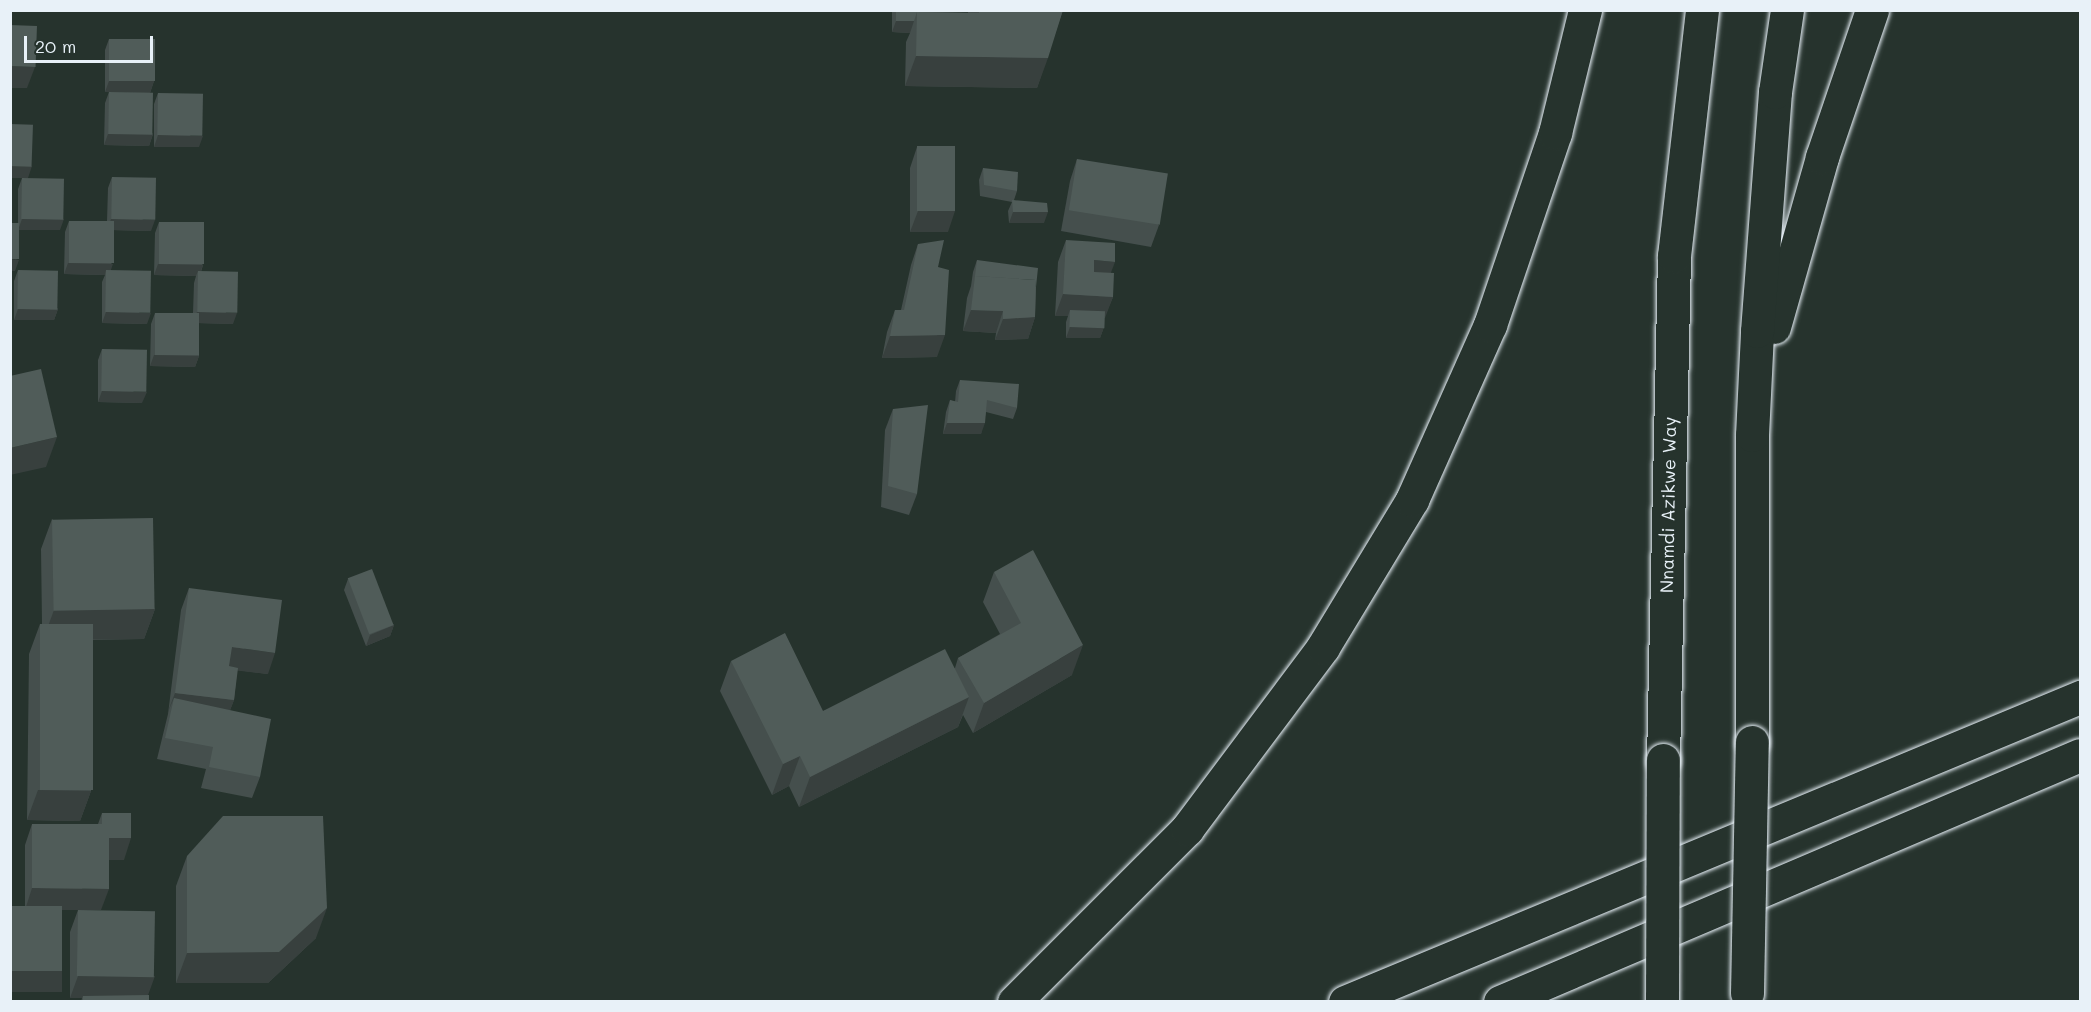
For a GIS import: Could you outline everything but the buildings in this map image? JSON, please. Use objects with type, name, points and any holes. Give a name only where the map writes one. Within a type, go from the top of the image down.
[{"type":"highway","points":[[1014,1002],[1187,829],[1323,647],[1412,500],[1490,325],[1555,133],[1585,10]]},
{"type":"highway","name":"Nnamdi Azikwe Way","points":[[1662,1002],[1663,760],[1674,256],[1702,10]]},
{"type":"highway","points":[[1746,997],[1752,742],[1752,435],[1775,92],[1787,10]]},
{"type":"highway","points":[[1752,435],[1780,296],[1854,54],[1872,10]]},
{"type":"highway","points":[[1345,1002],[2080,697]]},
{"type":"highway","points":[[1500,1002],[2080,755]]}]
